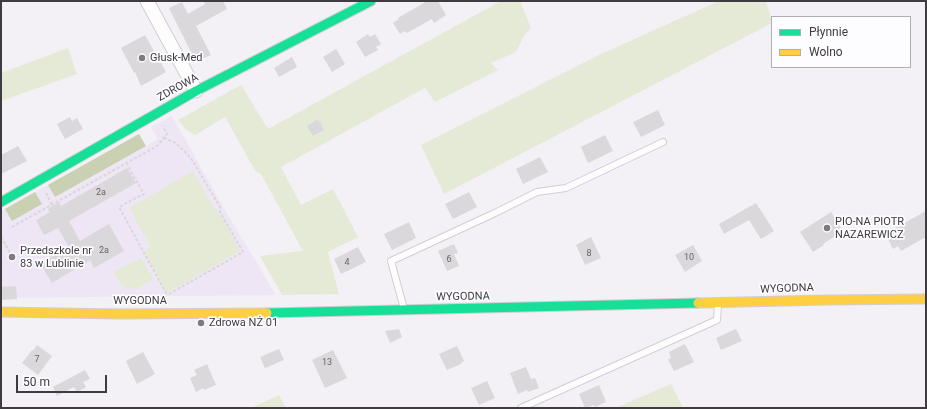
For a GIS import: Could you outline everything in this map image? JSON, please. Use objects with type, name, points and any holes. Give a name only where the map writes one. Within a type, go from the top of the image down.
[{"type":"street","points":[[147,1],[196,91]]},
{"type":"street","name":"ZDROWA","points":[[1,202],[196,91],[371,1]]},
{"type":"street","name":"WYGODNA","points":[[1,312],[164,314],[926,299]]},
{"type":"lane","points":[[405,310],[391,261],[537,192],[566,188],[663,142]]},
{"type":"lane","points":[[521,408],[717,320],[718,303]]},
{"type":"path","points":[[12,227],[157,146],[167,134],[161,124]]},
{"type":"path","points":[[126,163],[144,194],[119,207],[166,293],[169,294],[243,252],[220,212],[220,207],[192,158],[176,143],[164,138]]},
{"type":"path","points":[[42,188],[52,205]]},
{"type":"path","points":[[1,239],[2,238],[11,255]]},
{"type":"shaded area","points":[[172,116],[226,212],[276,295],[1,298],[1,211],[139,134],[146,146],[158,139],[151,127]]},
{"type":"green space","points":[[501,1],[520,1],[531,28],[525,34],[516,52],[491,63],[498,70],[435,102],[425,88],[281,167],[301,205],[333,189],[358,237],[328,252],[339,294],[282,295],[260,256],[303,251],[261,174],[256,172],[225,117],[195,135],[186,130],[178,120],[241,85],[268,129]]},
{"type":"green space","points":[[719,1],[766,1],[771,19],[771,24],[444,194],[421,145],[599,55]]},
{"type":"green space","points":[[68,48],[77,74],[1,101],[1,73]]},
{"type":"green space","points":[[139,134],[146,146],[55,197],[48,185]]},
{"type":"green space","points":[[193,171],[215,210],[217,209],[240,251],[167,293],[144,251],[151,247],[129,208]]},
{"type":"green space","points":[[35,192],[42,204],[12,221],[5,209]]},
{"type":"green space","points":[[141,258],[154,279],[136,289],[122,287],[114,272]]},
{"type":"green space","points":[[671,384],[683,408],[615,408],[620,406]]},
{"type":"green space","points":[[279,395],[286,408],[251,408]]},
{"type":"building","points":[[204,1],[223,1],[227,9],[196,26],[211,55],[196,62],[169,8],[182,2],[188,14],[205,4]]},
{"type":"building","points":[[427,1],[438,1],[446,15],[434,23],[432,19],[407,33],[405,31],[400,34],[393,23],[399,19],[398,18]]},
{"type":"building","points":[[368,34],[370,37],[375,34],[381,44],[376,47],[378,50],[365,57],[356,42]]},
{"type":"building","name":"Głusk-Med","points":[[145,35],[166,72],[141,86],[135,72],[134,73],[121,48]]},
{"type":"building","points":[[336,49],[345,64],[332,72],[323,57]]},
{"type":"building","points":[[292,57],[297,67],[279,77],[274,68]]},
{"type":"building","points":[[658,110],[665,125],[641,137],[633,122]]},
{"type":"building","points":[[70,117],[72,121],[77,118],[83,129],[65,139],[57,124]]},
{"type":"building","points":[[318,119],[324,130],[313,136],[307,126]]},
{"type":"building","points":[[605,135],[613,151],[588,163],[581,147]]},
{"type":"building","points":[[18,146],[27,161],[1,174],[1,155]]},
{"type":"building","points":[[540,157],[548,172],[523,184],[516,169]]},
{"type":"building","points":[[127,168],[136,183],[69,221],[80,241],[109,224],[124,251],[94,268],[90,260],[52,283],[40,263],[69,247],[58,228],[44,235],[36,220],[50,212],[48,209],[59,202],[61,206]]},
{"type":"building","points":[[469,192],[477,207],[453,219],[445,204]]},
{"type":"building","points":[[756,203],[774,231],[761,239],[749,220],[724,234],[719,224]]},
{"type":"building","points":[[926,211],[926,237],[901,251],[898,246],[893,249],[888,239],[893,237],[890,231]]},
{"type":"building","name":"PIO-NA PIOTR NAZAREWICZ","points":[[831,212],[843,231],[813,252],[800,232]]},
{"type":"building","points":[[409,222],[416,238],[392,250],[384,234]]},
{"type":"building","points":[[591,237],[601,258],[585,265],[576,245]]},
{"type":"building","points":[[454,244],[458,253],[454,254],[459,266],[447,271],[438,251]]},
{"type":"building","points":[[693,245],[702,261],[685,272],[675,255]]},
{"type":"building","points":[[358,247],[366,262],[341,274],[334,259]]},
{"type":"building","points":[[16,286],[17,299],[1,300],[1,287]]},
{"type":"building","points":[[399,329],[402,337],[390,343],[385,331]]},
{"type":"building","points":[[736,329],[742,341],[721,350],[716,338]]},
{"type":"building","points":[[685,344],[694,362],[674,371],[668,359],[671,358],[669,352]]},
{"type":"building","points":[[37,345],[52,356],[38,375],[22,363]]},
{"type":"building","points":[[457,346],[464,361],[461,364],[447,370],[439,354]]},
{"type":"building","points":[[279,349],[284,360],[265,368],[260,357]]},
{"type":"building","points":[[333,350],[347,378],[325,388],[312,360]]},
{"type":"building","points":[[143,352],[155,374],[137,384],[126,361]]},
{"type":"building","points":[[207,364],[216,385],[204,390],[203,388],[196,392],[190,378],[197,375],[194,370]]},
{"type":"building","points":[[526,367],[531,379],[535,378],[539,388],[528,392],[527,390],[518,394],[510,373]]},
{"type":"building","points":[[85,370],[90,379],[83,382],[86,387],[77,392],[74,387],[57,396],[53,387]]},
{"type":"building","points":[[487,381],[495,398],[479,405],[471,388]]},
{"type":"building","points":[[599,385],[606,402],[595,407],[594,405],[585,408],[579,394]]},
{"type":"traffic: fast","points":[[1,202],[196,91],[371,1]]},
{"type":"traffic: fast","points":[[267,313],[698,303]]},
{"type":"traffic: slow","points":[[698,303],[926,299]]},
{"type":"traffic: slow","points":[[1,312],[119,314],[267,313]]},
{"type":"place","name":"Głusk-Med","points":[[142,58]]},
{"type":"place","name":"PIO-NA PIOTR NAZAREWICZ","points":[[827,228]]},
{"type":"place","name":"Przedszkole nr 83 w Lublinie","points":[[12,257]]},
{"type":"place","name":"Zdrowa NŻ 01","points":[[201,323]]}]
